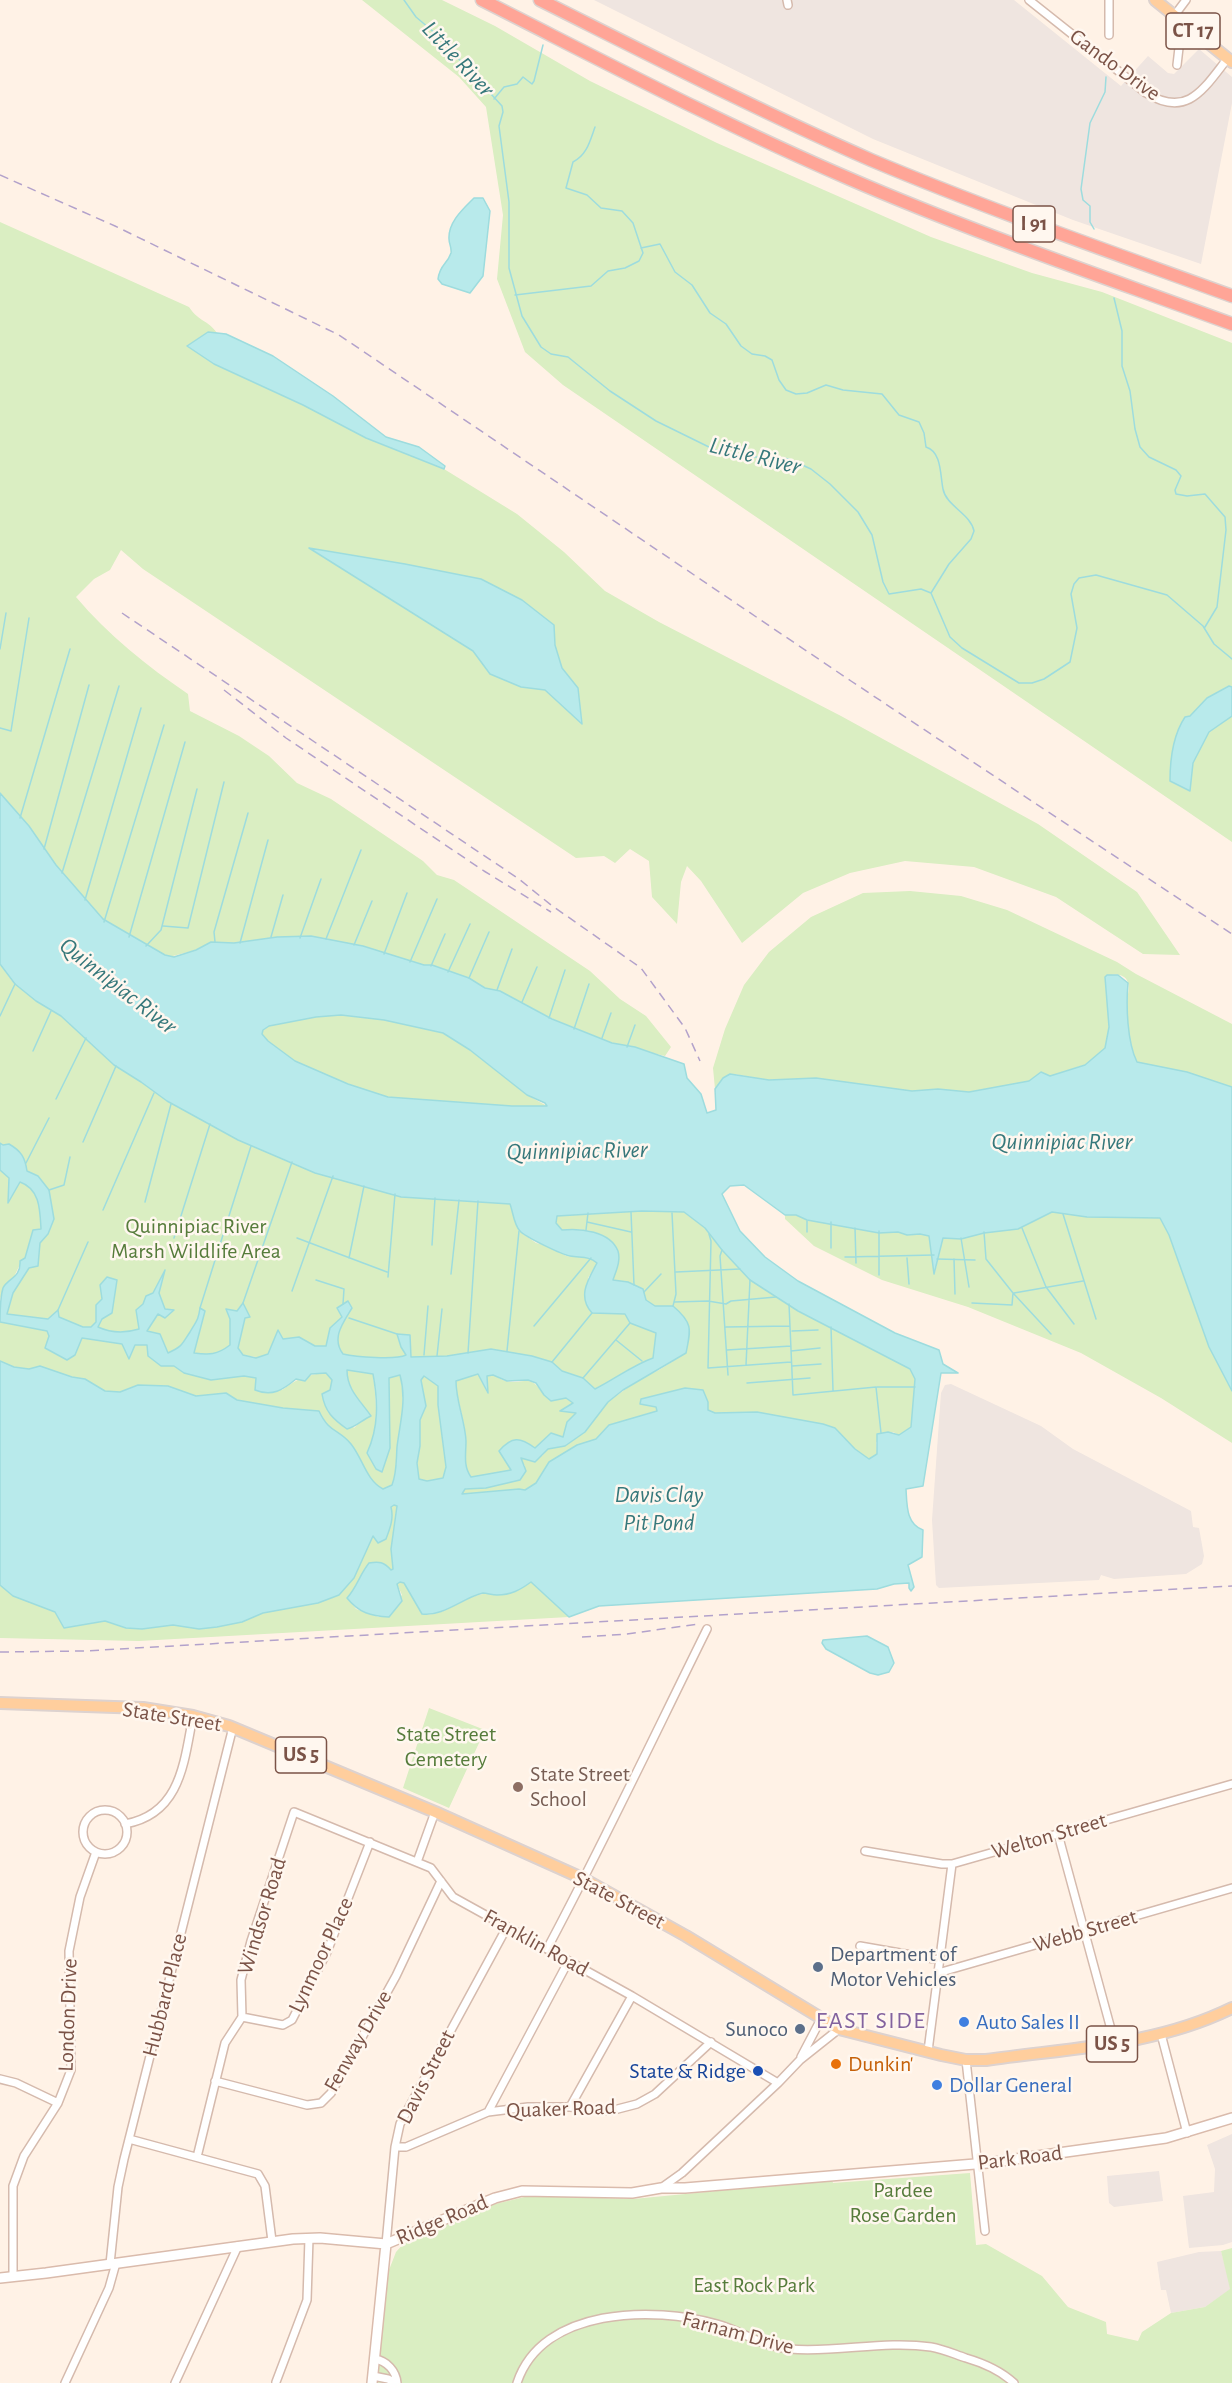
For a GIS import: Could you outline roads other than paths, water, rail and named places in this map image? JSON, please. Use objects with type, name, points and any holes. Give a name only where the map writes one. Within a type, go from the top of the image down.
[{"type":"highway","name":"I 91","points":[[482,0],[712,115],[849,178],[968,227],[1232,324]]},
{"type":"highway","name":"I 91","points":[[540,0],[714,87],[870,159],[984,206],[1232,296]]},
{"type":"main road","name":"CT 17","points":[[1155,0],[1230,60]]},
{"type":"main road","name":"State Street","points":[[0,1703],[144,1708],[193,1716],[233,1727],[435,1812],[584,1879],[686,1936],[839,2029],[966,2060],[986,2060],[1115,2043],[1161,2034],[1191,2026],[1232,2008]]},
{"type":"main road","name":"Park Road","points":[[661,2188],[685,2188],[979,2164],[1148,2141],[1187,2133],[1232,2118]]},
{"type":"main road","name":"Ridge Road","points":[[0,2278],[272,2241],[309,2238],[386,2244],[513,2193],[545,2189],[632,2193],[661,2188]]},
{"type":"main road","name":"Davis Street","points":[[373,2379],[386,2244]]},
{"type":"street","name":"Gando Drive","points":[[1029,0],[1146,93],[1161,101],[1178,103],[1197,96],[1230,60]]},
{"type":"street","points":[[1109,0],[1109,35]]},
{"type":"street","points":[[1174,16],[1186,0]]},
{"type":"street","points":[[1178,66],[1180,39],[1187,26]]},
{"type":"street","points":[[547,1949],[707,1629]]},
{"type":"street","points":[[125,1824],[136,1822],[157,1812],[172,1794],[182,1769],[193,1716]]},
{"type":"street","name":"Hubbard Place","points":[[65,2383],[109,2288],[113,2264],[118,2187],[233,1727]]},
{"type":"street","name":"Welton Street","points":[[865,1851],[952,1864],[1232,1784]]},
{"type":"street","points":[[110,1811],[122,1818],[125,1824],[126,1837],[119,1848],[108,1853],[96,1852],[86,1842],[83,1835],[86,1821],[96,1812],[110,1811]]},
{"type":"street","name":"Franklin Road","points":[[294,1812],[435,1871],[453,1897],[632,1996],[778,2083]]},
{"type":"street","name":"Windsor Road","points":[[242,2017],[241,1980],[251,1941],[294,1812]]},
{"type":"street","points":[[417,1862],[435,1812]]},
{"type":"street","points":[[1058,1834],[1115,2043]]},
{"type":"street","name":"Lynmoor Place","points":[[242,2017],[283,2025],[292,2020],[327,1952],[370,1842]]},
{"type":"street","name":"London Drive","points":[[14,2277],[12,2200],[16,2176],[29,2146],[58,2103],[71,2070],[69,1951],[80,1896],[96,1852]]},
{"type":"street","points":[[928,2051],[952,1864]]},
{"type":"street","name":"Fenway Drive","points":[[215,2081],[308,2105],[321,2103],[331,2093],[396,1976],[441,1881]]},
{"type":"street","name":"Webb Street","points":[[938,1973],[1232,1888]]},
{"type":"street","name":"Davis Street","points":[[386,2244],[400,2124],[507,1927]]},
{"type":"street","points":[[860,1946],[940,1960]]},
{"type":"street","points":[[488,2112],[568,1962]]},
{"type":"street","points":[[570,2107],[632,1996]]},
{"type":"street","points":[[196,2157],[225,2043],[242,2017]]},
{"type":"street","name":"Ridge Road","points":[[800,2060],[821,2019]]},
{"type":"street","name":"Ridge Road","points":[[661,2188],[682,2173],[800,2060],[839,2029]]},
{"type":"street","points":[[1161,2034],[1187,2133]]},
{"type":"street","name":"Quaker Road","points":[[396,2147],[406,2147],[488,2112],[528,2107],[570,2107],[610,2111],[637,2104],[655,2094],[711,2042]]},
{"type":"street","points":[[966,2060],[985,2231]]},
{"type":"street","points":[[0,2079],[16,2083],[58,2103]]},
{"type":"street","points":[[129,2139],[249,2170],[261,2176],[265,2186],[272,2241]]},
{"type":"street","points":[[276,2382],[307,2300],[309,2238]]},
{"type":"street","points":[[175,2383],[238,2246]]},
{"type":"street","points":[[0,2278],[0,2284]]},
{"type":"street","name":"Farnam Drive","points":[[517,2383],[527,2362],[537,2350],[569,2328],[597,2320],[656,2314],[682,2316],[715,2323],[759,2343],[783,2349],[838,2349],[896,2345],[932,2347],[983,2363],[1014,2383]]},
{"type":"street","points":[[375,2359],[382,2360],[389,2366],[395,2374],[397,2383]]},
{"type":"street","points":[[373,2379],[388,2379],[397,2383]]},
{"type":"water","points":[[474,198],[483,198],[490,211],[483,276],[470,293],[442,284],[438,279],[440,270],[451,253],[449,233],[451,227],[457,216]]},
{"type":"water","points":[[208,332],[226,334],[273,356],[333,396],[386,437],[419,447],[445,466],[444,469],[366,438],[303,405],[214,364],[187,346]]},
{"type":"water","points":[[309,548],[481,579],[522,600],[554,625],[555,645],[562,668],[578,688],[582,724],[545,690],[521,687],[490,674],[473,651]]},
{"type":"water","points":[[1229,686],[1232,687],[1232,716],[1209,732],[1193,763],[1190,791],[1170,781],[1175,740],[1185,717],[1190,716],[1207,698]]},
{"type":"water","points":[[0,793],[29,826],[56,865],[103,919],[165,955],[174,957],[211,942],[234,943],[277,937],[311,936],[363,946],[424,965],[432,965],[469,978],[485,988],[500,991],[552,1019],[612,1043],[635,1047],[684,1064],[687,1078],[701,1094],[707,1113],[716,1110],[715,1089],[723,1078],[730,1074],[769,1080],[816,1078],[912,1091],[938,1089],[969,1092],[1029,1081],[1041,1072],[1050,1076],[1085,1065],[1105,1048],[1109,1027],[1105,977],[1118,975],[1128,983],[1128,1023],[1137,1062],[1187,1072],[1232,1087],[1232,1391],[1209,1347],[1169,1235],[1160,1218],[1087,1217],[1052,1212],[1018,1229],[984,1233],[961,1239],[943,1238],[934,1274],[929,1236],[907,1235],[898,1232],[879,1233],[807,1220],[796,1215],[785,1215],[744,1185],[730,1186],[722,1194],[740,1231],[765,1257],[798,1281],[895,1333],[939,1350],[943,1364],[958,1373],[941,1373],[923,1486],[906,1489],[910,1519],[923,1530],[922,1557],[908,1565],[914,1587],[911,1591],[909,1583],[877,1589],[599,1606],[569,1617],[531,1582],[511,1593],[497,1595],[483,1593],[438,1613],[422,1614],[404,1583],[400,1582],[397,1584],[402,1601],[389,1617],[377,1616],[361,1610],[347,1598],[369,1563],[381,1563],[393,1569],[391,1549],[397,1506],[394,1505],[391,1507],[392,1519],[386,1539],[378,1543],[373,1536],[354,1578],[339,1595],[318,1603],[263,1613],[242,1622],[199,1629],[173,1625],[142,1629],[126,1628],[105,1621],[64,1628],[55,1612],[13,1596],[0,1585],[0,1361],[14,1367],[29,1369],[40,1366],[85,1379],[105,1391],[120,1392],[138,1385],[168,1386],[196,1396],[226,1393],[237,1400],[283,1408],[319,1411],[330,1427],[347,1439],[369,1475],[383,1489],[392,1485],[395,1476],[402,1411],[402,1384],[400,1375],[389,1378],[390,1448],[382,1472],[376,1469],[367,1453],[374,1433],[376,1414],[373,1374],[347,1370],[352,1389],[371,1416],[347,1429],[325,1406],[322,1394],[330,1390],[332,1380],[326,1373],[311,1374],[305,1381],[296,1379],[277,1391],[267,1393],[255,1390],[256,1378],[244,1376],[211,1380],[184,1373],[174,1366],[161,1366],[148,1356],[147,1345],[135,1345],[129,1359],[122,1344],[82,1338],[75,1355],[67,1360],[45,1348],[49,1336],[47,1331],[0,1322],[3,1288],[18,1271],[20,1261],[25,1258],[33,1230],[41,1229],[38,1201],[27,1185],[20,1182],[8,1203],[9,1178],[0,1170],[0,1143],[9,1144],[19,1152],[24,1158],[27,1171],[38,1176],[49,1190],[54,1219],[48,1234],[40,1243],[38,1266],[29,1268],[13,1293],[7,1314],[48,1319],[58,1310],[59,1317],[83,1327],[91,1327],[96,1322],[96,1305],[102,1299],[100,1285],[107,1277],[117,1280],[112,1313],[102,1319],[98,1327],[118,1332],[139,1329],[136,1310],[143,1304],[146,1296],[153,1293],[165,1270],[159,1293],[165,1309],[174,1310],[165,1318],[158,1314],[147,1331],[160,1334],[168,1353],[183,1342],[196,1321],[200,1308],[205,1311],[194,1353],[213,1354],[230,1345],[230,1319],[226,1309],[237,1311],[243,1303],[250,1317],[245,1318],[238,1348],[243,1355],[256,1358],[268,1354],[278,1330],[283,1339],[299,1337],[315,1346],[326,1346],[330,1328],[342,1317],[337,1308],[348,1301],[352,1308],[338,1336],[343,1354],[401,1357],[406,1355],[397,1334],[410,1335],[411,1357],[447,1356],[491,1349],[532,1356],[552,1362],[562,1371],[583,1378],[595,1389],[653,1358],[656,1333],[630,1323],[625,1314],[592,1313],[585,1300],[585,1294],[597,1263],[588,1258],[560,1253],[523,1234],[516,1225],[510,1204],[401,1197],[315,1173],[238,1140],[167,1101],[114,1065],[61,1016],[36,1001],[15,984],[0,964]],"holes":[[[341,1015],[384,1020],[443,1033],[470,1050],[527,1095],[547,1106],[512,1106],[388,1097],[348,1084],[295,1061],[262,1034],[263,1030],[269,1026]],[[642,1211],[684,1212],[705,1228],[750,1280],[798,1311],[910,1369],[915,1379],[911,1427],[899,1435],[888,1432],[877,1434],[877,1454],[869,1459],[855,1449],[835,1428],[757,1412],[715,1413],[708,1410],[708,1402],[703,1390],[685,1388],[641,1399],[640,1404],[656,1407],[657,1411],[609,1425],[596,1439],[577,1445],[549,1462],[536,1483],[525,1490],[462,1494],[465,1489],[486,1488],[520,1480],[526,1471],[521,1458],[535,1462],[548,1449],[565,1446],[585,1432],[608,1402],[623,1390],[686,1353],[689,1327],[680,1312],[673,1306],[655,1306],[646,1300],[643,1289],[628,1282],[613,1280],[619,1258],[614,1244],[594,1232],[562,1230],[556,1223],[557,1216]],[[478,1374],[488,1393],[487,1376],[493,1375],[507,1381],[528,1380],[536,1383],[551,1401],[566,1398],[573,1403],[560,1411],[576,1413],[567,1422],[563,1437],[551,1433],[535,1448],[520,1440],[512,1441],[504,1446],[499,1451],[511,1470],[471,1477],[466,1464],[466,1441],[456,1381]],[[424,1376],[438,1386],[438,1405],[446,1467],[443,1478],[427,1481],[419,1479],[417,1463],[420,1446],[420,1420],[426,1406],[421,1380]]]},
{"type":"water","points":[[867,1636],[888,1647],[894,1663],[889,1672],[878,1675],[870,1673],[826,1649],[822,1643],[823,1640]]},
{"type":"waterway","name":"Little River","points":[[404,0],[416,17],[436,34],[502,106],[503,112],[499,126],[509,202],[509,268],[522,316],[541,347],[551,354],[568,357],[610,391],[656,421],[713,449],[742,458],[771,456],[789,459],[811,469],[858,512],[872,535],[883,582],[889,594],[921,589],[931,593],[950,637],[962,648],[1019,683],[1032,683],[1044,679],[1070,662],[1077,628],[1071,594],[1079,578],[1096,575],[1167,595],[1203,626],[1214,644],[1232,659]]},
{"type":"waterway","points":[[494,99],[504,87],[517,84],[523,77],[532,84],[543,45]]},
{"type":"waterway","points":[[1094,229],[1090,222],[1090,206],[1083,200],[1081,189],[1090,123],[1105,92],[1106,77]]},
{"type":"waterway","points":[[515,295],[591,286],[608,271],[625,268],[639,261],[643,253],[633,223],[622,211],[601,208],[587,195],[566,188],[573,162],[585,152],[595,127]]},
{"type":"waterway","points":[[641,248],[660,244],[675,272],[692,285],[710,313],[726,324],[741,346],[752,354],[765,356],[772,360],[779,380],[786,390],[796,394],[807,393],[826,385],[843,390],[882,394],[899,415],[919,422],[924,433],[926,447],[938,459],[945,495],[968,520],[974,531],[971,539],[949,564],[931,593]]},
{"type":"waterway","points":[[1114,298],[1122,331],[1122,366],[1130,391],[1140,447],[1149,457],[1176,470],[1181,476],[1175,490],[1176,494],[1187,496],[1205,494],[1225,517],[1226,530],[1217,607],[1205,627]]},
{"type":"waterway","points":[[0,649],[6,613]]},
{"type":"waterway","points":[[0,728],[11,731],[29,618]]},
{"type":"waterway","points":[[20,818],[70,649]]},
{"type":"waterway","points":[[44,849],[89,685]]},
{"type":"waterway","points":[[62,873],[119,686]]},
{"type":"waterway","points":[[85,900],[141,708]]},
{"type":"waterway","points":[[104,922],[164,725]]},
{"type":"waterway","points":[[129,937],[185,742]]},
{"type":"waterway","points":[[163,926],[188,928],[224,782]]},
{"type":"waterway","points":[[146,946],[161,930],[197,789]]},
{"type":"waterway","points":[[215,942],[214,932],[248,813]]},
{"type":"waterway","points":[[240,943],[268,840]]},
{"type":"waterway","points":[[326,939],[361,850]]},
{"type":"waterway","points":[[300,938],[321,879]]},
{"type":"waterway","points":[[384,954],[407,893]]},
{"type":"waterway","points":[[271,937],[283,895]]},
{"type":"waterway","points":[[410,962],[437,899]]},
{"type":"waterway","points":[[354,945],[372,901]]},
{"type":"waterway","points":[[448,972],[470,924]]},
{"type":"waterway","points":[[469,978],[489,932]]},
{"type":"waterway","points":[[431,966],[445,934]]},
{"type":"waterway","points":[[497,990],[512,949]]},
{"type":"waterway","points":[[522,1002],[537,967]]},
{"type":"waterway","points":[[549,1018],[565,970]]},
{"type":"waterway","points":[[0,1016],[15,984]]},
{"type":"waterway","points":[[574,1029],[589,984]]},
{"type":"waterway","points":[[33,1051],[51,1011]]},
{"type":"waterway","points":[[602,1038],[611,1013]]},
{"type":"waterway","points":[[627,1047],[635,1025]]},
{"type":"waterway","points":[[56,1099],[86,1038]]},
{"type":"waterway","points":[[83,1142],[116,1066]]},
{"type":"waterway","points":[[103,1210],[154,1093]]},
{"type":"waterway","points":[[145,1202],[171,1104]]},
{"type":"waterway","points":[[26,1163],[49,1118]]},
{"type":"waterway","points":[[174,1238],[210,1124]]},
{"type":"waterway","points":[[200,1308],[251,1146]]},
{"type":"waterway","points":[[49,1190],[64,1185],[70,1157]]},
{"type":"waterway","points":[[243,1303],[292,1162]]},
{"type":"waterway","points":[[292,1291],[333,1176]]},
{"type":"waterway","points":[[349,1258],[364,1186]]},
{"type":"waterway","points":[[388,1277],[395,1194]]},
{"type":"waterway","points":[[432,1245],[435,1198]]},
{"type":"waterway","points":[[451,1274],[459,1200]]},
{"type":"waterway","points":[[468,1353],[478,1201]]},
{"type":"waterway","points":[[631,1212],[634,1285]]},
{"type":"waterway","points":[[586,1230],[588,1213]]},
{"type":"waterway","points":[[672,1213],[676,1294],[673,1306]]},
{"type":"waterway","points":[[1063,1214],[1096,1319]]},
{"type":"waterway","points":[[807,1221],[807,1232]]},
{"type":"waterway","points":[[587,1222],[631,1232]]},
{"type":"waterway","points":[[831,1222],[831,1248]]},
{"type":"waterway","points":[[855,1228],[856,1263]]},
{"type":"waterway","points":[[1022,1228],[1046,1287],[1074,1324]]},
{"type":"waterway","points":[[507,1351],[519,1231]]},
{"type":"waterway","points":[[879,1231],[879,1275]]},
{"type":"waterway","points":[[972,1303],[1012,1305],[1013,1293],[986,1259],[984,1232]]},
{"type":"waterway","points":[[709,1234],[711,1241],[708,1368],[791,1362]]},
{"type":"waterway","points":[[297,1238],[387,1272]]},
{"type":"waterway","points":[[961,1238],[969,1287]]},
{"type":"waterway","points":[[58,1310],[88,1242]]},
{"type":"waterway","points":[[722,1250],[720,1256],[728,1375]]},
{"type":"waterway","points":[[845,1257],[934,1255]]},
{"type":"waterway","points":[[534,1326],[591,1258]]},
{"type":"waterway","points":[[907,1258],[909,1284]]},
{"type":"waterway","points":[[937,1259],[975,1260]]},
{"type":"waterway","points":[[954,1259],[955,1294]]},
{"type":"waterway","points":[[676,1272],[740,1269]]},
{"type":"waterway","points":[[644,1292],[661,1274]]},
{"type":"waterway","points":[[316,1280],[344,1289],[343,1304]]},
{"type":"waterway","points":[[746,1365],[750,1280]]},
{"type":"waterway","points":[[1014,1293],[1083,1281]]},
{"type":"waterway","points":[[1013,1293],[1051,1334]]},
{"type":"waterway","points":[[674,1302],[708,1301],[726,1304],[731,1301],[776,1297]]},
{"type":"waterway","points":[[789,1304],[793,1395],[876,1387],[881,1433]]},
{"type":"waterway","points":[[424,1355],[428,1306]]},
{"type":"waterway","points":[[437,1356],[442,1309]]},
{"type":"waterway","points":[[552,1362],[592,1313]]},
{"type":"waterway","points":[[349,1318],[397,1334]]},
{"type":"waterway","points":[[583,1378],[630,1323]]},
{"type":"waterway","points":[[726,1327],[790,1326]]},
{"type":"waterway","points":[[831,1327],[833,1390]]},
{"type":"waterway","points":[[792,1331],[818,1330]]},
{"type":"waterway","points":[[616,1340],[642,1361]]},
{"type":"waterway","points":[[727,1350],[791,1346]]},
{"type":"waterway","points":[[791,1351],[820,1348]]},
{"type":"waterway","points":[[792,1366],[821,1364]]},
{"type":"waterway","points":[[747,1383],[810,1378]]},
{"type":"waterway","points":[[877,1387],[915,1387]]},
{"type":"railway","points":[[0,175],[115,226],[339,335],[851,681],[1232,934]]},
{"type":"railway","points":[[122,613],[519,879],[551,905],[641,968],[685,1028],[700,1061]]},
{"type":"railway","points":[[224,690],[286,738],[484,871],[551,912]]},
{"type":"railway","points":[[0,1652],[84,1651],[1232,1586]]},
{"type":"railway","points":[[582,1637],[627,1634],[698,1624]]},
{"type":"place","name":"State Street School","points":[[518,1787]]},
{"type":"place","name":"Department of Motor Vehicles","points":[[818,1967]]},
{"type":"place","name":"Auto Sales II","points":[[964,2022]]},
{"type":"place","name":"Sunoco","points":[[800,2029]]},
{"type":"place","name":"Dunkin'","points":[[836,2064]]},
{"type":"place","name":"State & Ridge","points":[[758,2071]]},
{"type":"place","name":"Dollar General","points":[[937,2085]]},
{"type":"district","name":"EAST SIDE","points":[[871,2021]]},
{"type":"water label","name":"Quinnipiac River","points":[[118,986]]},
{"type":"water label","name":"Quinnipiac River","points":[[1062,1142]]},
{"type":"water label","name":"Quinnipiac River","points":[[577,1151]]},
{"type":"water label","name":"Davis Clay Pit Pond","points":[[659,1509]]},
{"type":"park label","name":"Quinnipiac River Marsh Wildlife Area","points":[[196,1238]]},
{"type":"park label","name":"State Street Cemetery","points":[[446,1746]]},
{"type":"park label","name":"Pardee Rose Garden","points":[[903,2202]]},
{"type":"park label","name":"East Rock Park","points":[[754,2285]]}]
